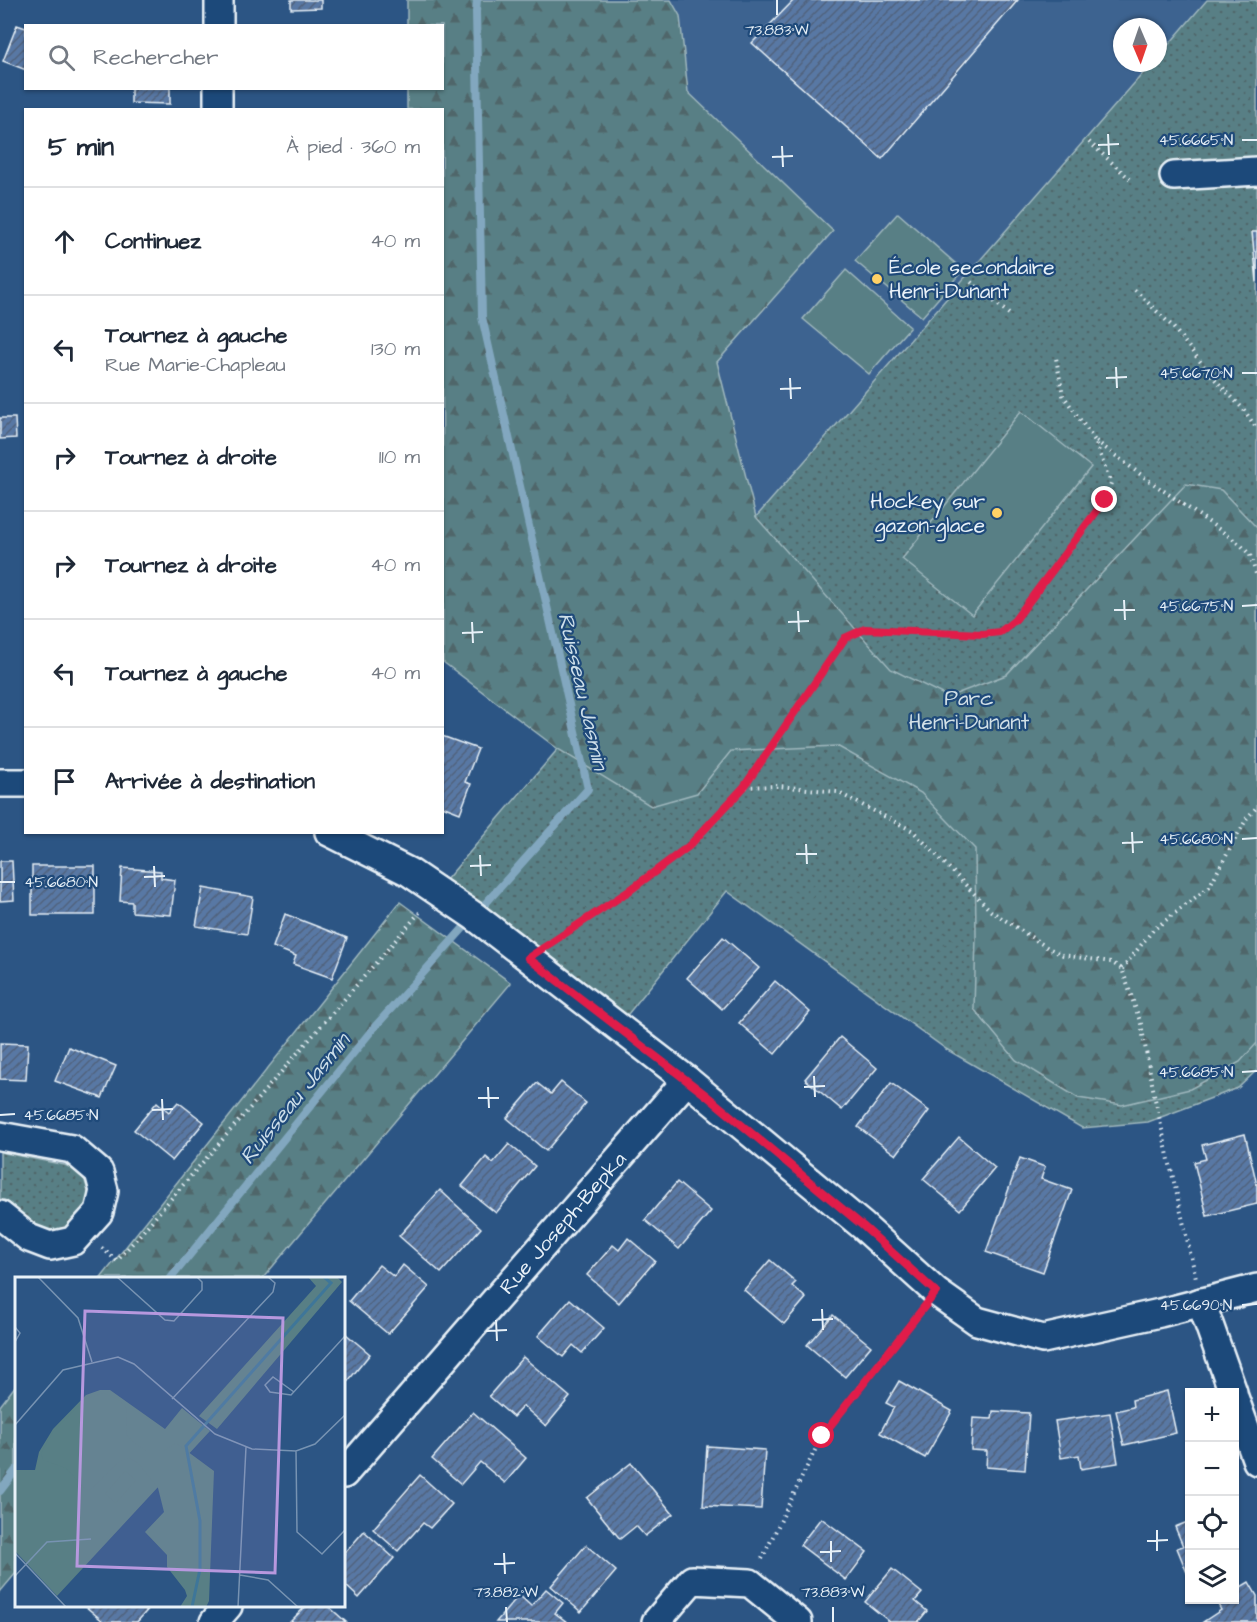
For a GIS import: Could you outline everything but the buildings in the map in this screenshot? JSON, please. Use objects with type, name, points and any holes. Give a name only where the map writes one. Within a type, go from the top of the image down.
[{"type":"street","points":[[219,0],[219,24]]},
{"type":"street","points":[[218,90],[218,108]]},
{"type":"street","points":[[1174,176],[1257,171]]},
{"type":"street","points":[[0,783],[24,783]]},
{"type":"street","points":[[333,834],[409,872],[528,958],[687,1080],[863,1226],[936,1292],[977,1321],[1043,1339],[1160,1313],[1257,1288]]},
{"type":"street","name":"Rue Joseph-Bepka","points":[[345,1473],[687,1080]]},
{"type":"street","points":[[0,1136],[72,1149],[99,1172],[104,1191],[99,1212],[82,1231],[73,1240],[50,1246],[29,1238],[0,1215]]},
{"type":"street","points":[[1201,1302],[1232,1388]]},
{"type":"street","points":[[1239,1409],[1257,1461]]},
{"type":"street","points":[[656,1622],[692,1580],[750,1583],[798,1622]]},
{"type":"street","points":[[214,1622],[226,1607]]},
{"type":"path","points":[[1089,142],[1130,179]]},
{"type":"path","points":[[971,282],[1009,314]]},
{"type":"path","points":[[1135,290],[1172,326],[1211,375],[1244,410],[1257,429]]},
{"type":"path","points":[[528,958],[629,891],[689,846],[744,787],[845,638],[865,629],[982,634],[1000,632],[1015,620],[1105,500],[1111,483],[1095,441],[1063,395],[1056,358]]},
{"type":"path","points":[[1095,441],[1240,544],[1256,565],[1257,577]]},
{"type":"path","points":[[744,787],[779,786],[837,792],[913,831],[991,911],[1048,948],[1063,955],[1111,962],[1122,969],[1141,1024],[1155,1099],[1201,1302]]},
{"type":"path","points":[[1122,969],[1153,930],[1209,887],[1247,818],[1257,807]]},
{"type":"path","points":[[82,1231],[117,1261],[438,891]]},
{"type":"path","points":[[750,1583],[822,1436],[936,1292]]},
{"type":"shaded area","name":"École secondaire Henri-Dunant","points":[[624,0],[1207,0],[1167,47],[1167,18],[1113,18],[1113,72],[1144,72],[756,517],[717,362],[833,231],[688,92]]},
{"type":"green space","points":[[407,0],[671,0],[680,16],[688,92],[833,231],[717,362],[756,517],[891,669],[948,697],[1006,675],[1186,484],[1221,490],[1257,528],[1257,1043],[1240,1062],[1190,1089],[1122,1105],[1078,1098],[1016,1060],[974,1009],[975,849],[921,793],[837,746],[731,751],[697,793],[651,806],[558,749],[444,663],[444,108],[407,108],[407,90],[444,90],[444,24],[407,24]]},
{"type":"green space","name":"Parc Henri-Dunant","points":[[1207,0],[1257,0],[1257,1070],[1238,1088],[1148,1122],[1082,1128],[946,1049],[727,891],[620,1024],[440,887],[756,517],[1144,72],[1167,72],[1167,47]]},
{"type":"green space","points":[[898,213],[963,270],[922,317],[855,261]]},
{"type":"green space","points":[[846,270],[910,327],[869,374],[803,319]]},
{"type":"green space","name":"Hockey sur gazon-glace","points":[[1021,411],[1091,467],[972,615],[902,559]]},
{"type":"green space","points":[[400,902],[511,983],[264,1277],[102,1277]]},
{"type":"green space","points":[[0,1152],[65,1165],[82,1173],[88,1198],[82,1213],[74,1223],[63,1231],[44,1230],[24,1218],[0,1198]]},
{"type":"green space","points":[[15,1386],[15,1574],[0,1592],[0,1406]]},
{"type":"waterway","name":"Ruisseau Jasmin","points":[[172,1277],[372,1030],[588,789],[482,317],[477,0]]},
{"type":"waterway","name":"Ruisseau Jasmin","points":[[0,1491],[15,1471]]},
{"type":"place","name":"École secondaire Henri-Dunant","points":[[877,279]]},
{"type":"place","name":"Hockey sur gazon-glace","points":[[997,513]]},
{"type":"route","points":[[822,1436],[936,1292],[863,1226],[707,1096],[528,958],[629,891],[689,846],[744,787],[845,638],[865,629],[982,634],[1000,632],[1015,620],[1105,500]]}]
